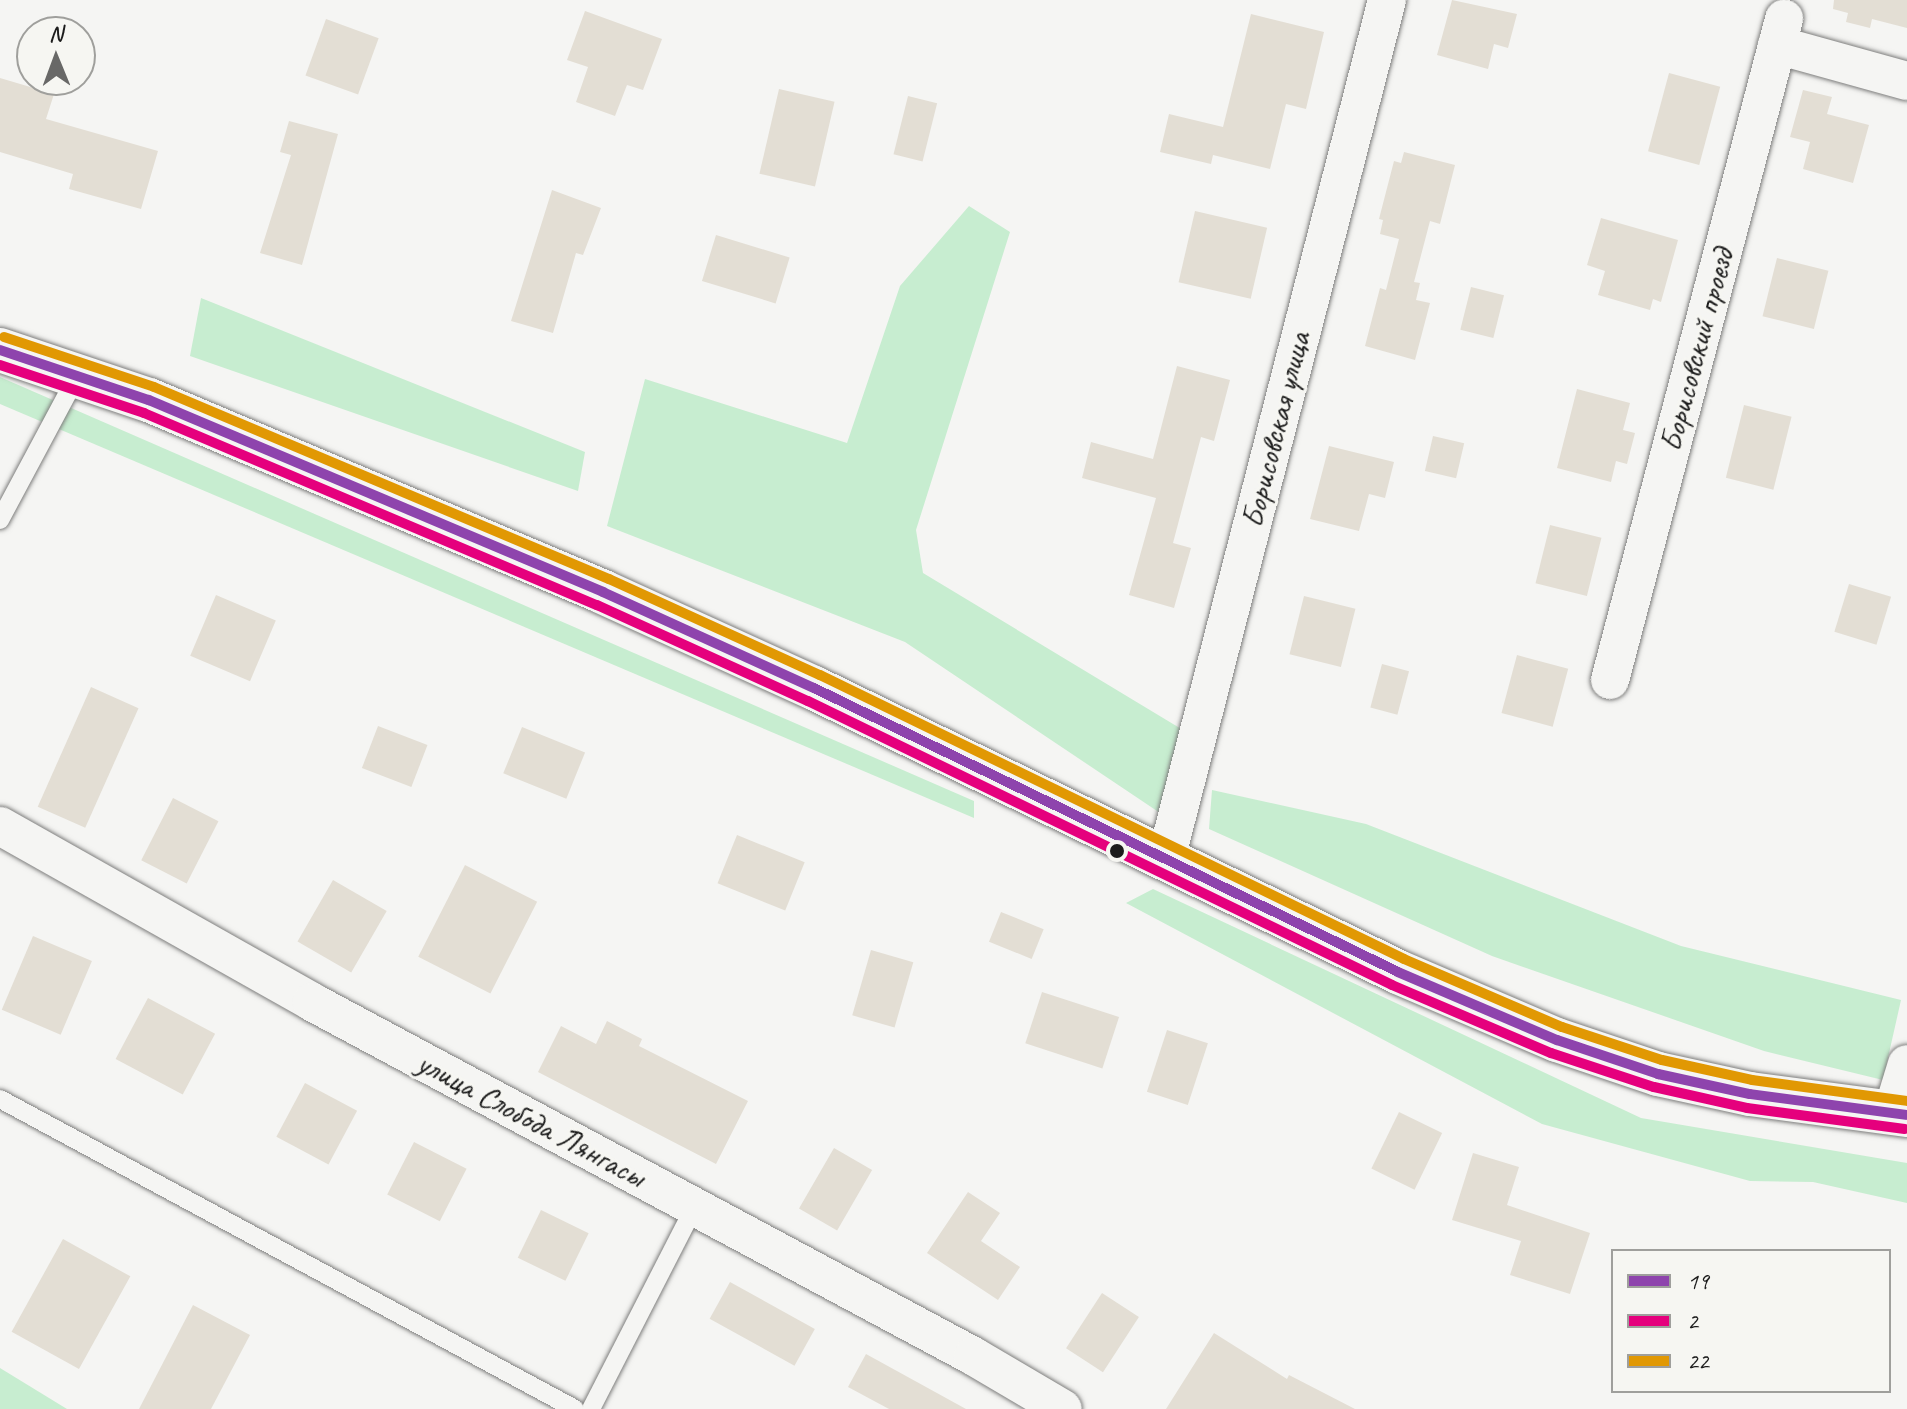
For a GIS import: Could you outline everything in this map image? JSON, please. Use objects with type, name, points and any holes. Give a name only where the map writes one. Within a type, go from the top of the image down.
[{"type":"street","name":"Борисовская улица","points":[[1166,859],[1387,0]]},
{"type":"street","name":"Борисовский проезд","points":[[1610,680],[1781,32],[1907,81]]},
{"type":"street","points":[[0,350],[149,400],[603,592],[814,688],[1398,972],[1557,1040],[1689,1081],[1750,1094],[1900,1114],[1907,1064]]},
{"type":"street","name":"улица Слобода Лянгасы","points":[[0,826],[312,1002],[973,1356],[1063,1409]]},
{"type":"lane","points":[[0,520],[77,376]]},
{"type":"lane","points":[[0,1099],[575,1409]]},
{"type":"lane","points":[[591,1409],[694,1208]]},
{"type":"green space","points":[[969,206],[1010,232],[916,530],[923,573],[1183,730],[1166,817],[905,642],[607,526],[645,379],[847,443],[900,286]]},
{"type":"green space","points":[[201,298],[585,452],[578,491],[190,356]]},
{"type":"green space","points":[[0,377],[974,801],[974,818],[0,404]]},
{"type":"green space","points":[[1212,790],[1366,824],[1681,946],[1901,1000],[1883,1080],[1764,1051],[1492,956],[1209,829]]},
{"type":"green space","points":[[1153,889],[1641,1118],[1907,1163],[1907,1203],[1813,1182],[1750,1181],[1542,1124],[1126,903]]},
{"type":"green space","points":[[0,1368],[67,1409],[0,1409]]},
{"type":"building","points":[[1452,0],[1517,14],[1508,48],[1494,44],[1488,69],[1437,55]]},
{"type":"building","points":[[1834,0],[1907,0],[1907,28],[1872,19],[1870,28],[1846,22],[1848,13],[1833,9]]},
{"type":"building","points":[[585,11],[662,39],[643,90],[627,85],[615,116],[576,102],[588,67],[567,60]]},
{"type":"building","points":[[1251,14],[1324,32],[1306,109],[1286,104],[1270,169],[1213,155],[1211,164],[1160,152],[1169,114],[1223,127]]},
{"type":"building","points":[[326,19],[379,38],[358,95],[305,75]]},
{"type":"building","points":[[1669,73],[1720,87],[1699,165],[1648,151]]},
{"type":"building","points":[[0,78],[16,83],[16,96],[53,96],[46,119],[158,151],[141,209],[69,189],[73,174],[0,152]]},
{"type":"building","points":[[779,89],[835,102],[815,187],[759,174]]},
{"type":"building","points":[[1803,90],[1832,97],[1827,114],[1869,125],[1853,183],[1803,169],[1810,142],[1790,137]]},
{"type":"building","points":[[908,96],[937,103],[923,161],[893,154]]},
{"type":"building","points":[[289,121],[338,134],[302,265],[260,253],[291,155],[280,152]]},
{"type":"building","points":[[1404,152],[1455,165],[1440,224],[1430,221],[1414,282],[1420,283],[1416,300],[1430,303],[1415,360],[1365,346],[1380,288],[1386,290],[1399,239],[1380,234],[1383,220],[1379,219],[1394,161],[1401,163]]},
{"type":"building","points":[[552,190],[601,208],[583,255],[576,253],[553,333],[511,321]]},
{"type":"building","points":[[1195,211],[1267,228],[1251,299],[1179,282]]},
{"type":"building","points":[[1601,218],[1678,240],[1661,302],[1653,299],[1650,310],[1598,295],[1605,271],[1587,265]]},
{"type":"building","points":[[716,235],[790,258],[776,303],[702,281]]},
{"type":"building","points":[[1777,258],[1828,271],[1814,329],[1762,316]]},
{"type":"building","points":[[1471,287],[1504,295],[1493,338],[1460,330]]},
{"type":"building","points":[[1177,366],[1230,380],[1214,441],[1201,437],[1173,543],[1191,548],[1174,608],[1129,595],[1156,498],[1082,478],[1091,442],[1153,459]]},
{"type":"building","points":[[1577,389],[1630,403],[1623,430],[1635,433],[1627,464],[1616,461],[1611,482],[1557,468]]},
{"type":"building","points":[[1744,405],[1792,417],[1773,490],[1726,478]]},
{"type":"building","points":[[1433,436],[1464,443],[1456,478],[1425,471]]},
{"type":"building","points":[[1329,446],[1394,462],[1385,498],[1369,494],[1359,531],[1310,519]]},
{"type":"building","points":[[1550,525],[1601,538],[1587,596],[1535,583]]},
{"type":"building","points":[[1849,584],[1891,597],[1876,645],[1834,632]]},
{"type":"building","points":[[216,595],[276,620],[250,681],[190,656]]},
{"type":"building","points":[[1304,596],[1355,609],[1341,667],[1289,654]]},
{"type":"building","points":[[1517,655],[1568,669],[1553,727],[1501,713]]},
{"type":"building","points":[[1382,664],[1409,671],[1397,715],[1370,707]]},
{"type":"building","points":[[91,687],[139,708],[85,828],[38,807]]},
{"type":"building","points":[[378,726],[427,745],[411,787],[362,768]]},
{"type":"building","points":[[522,727],[585,752],[566,799],[503,773]]},
{"type":"building","points":[[173,798],[218,821],[187,884],[141,860]]},
{"type":"building","points":[[737,835],[805,862],[785,911],[718,883]]},
{"type":"building","points":[[465,865],[537,902],[490,994],[418,957]]},
{"type":"building","points":[[333,880],[387,911],[351,972],[298,941]]},
{"type":"building","points":[[1001,912],[1044,929],[1032,959],[989,942]]},
{"type":"building","points":[[33,936],[92,961],[61,1035],[2,1010]]},
{"type":"building","points":[[871,950],[913,962],[895,1027],[852,1015]]},
{"type":"building","points":[[1042,992],[1119,1017],[1102,1068],[1025,1043]]},
{"type":"building","points":[[148,998],[215,1034],[183,1095],[116,1059]]},
{"type":"building","points":[[607,1021],[642,1039],[639,1046],[748,1101],[716,1164],[538,1072],[561,1026],[596,1044]]},
{"type":"building","points":[[1167,1030],[1208,1043],[1188,1105],[1147,1092]]},
{"type":"building","points":[[305,1083],[357,1111],[328,1165],[276,1137]]},
{"type":"building","points":[[1399,1112],[1442,1133],[1415,1190],[1371,1169]]},
{"type":"building","points":[[414,1142],[467,1169],[440,1221],[387,1195]]},
{"type":"building","points":[[834,1148],[872,1170],[837,1231],[799,1209]]},
{"type":"building","points":[[1473,1153],[1519,1167],[1507,1205],[1590,1233],[1570,1294],[1510,1275],[1521,1241],[1452,1220]]},
{"type":"building","points":[[968,1192],[1000,1213],[981,1241],[1020,1267],[998,1300],[927,1253]]},
{"type":"building","points":[[541,1210],[589,1233],[565,1281],[518,1258]]},
{"type":"building","points":[[63,1239],[130,1276],[79,1369],[12,1332]]},
{"type":"building","points":[[730,1282],[815,1329],[794,1366],[710,1319]]},
{"type":"building","points":[[1102,1293],[1139,1317],[1103,1372],[1066,1348]]},
{"type":"building","points":[[193,1305],[250,1335],[211,1409],[139,1409]]},
{"type":"building","points":[[1214,1333],[1287,1379],[1289,1375],[1355,1409],[1166,1409]]},
{"type":"building","points":[[866,1354],[966,1409],[889,1409],[848,1387]]},
{"type":"transit line","name":"22","points":[[4,337],[154,387],[609,579],[820,675],[1404,959],[1562,1027],[1662,1060],[1752,1080],[1907,1101]]},
{"type":"transit line","name":"19","points":[[0,350],[149,400],[603,592],[814,688],[1398,972],[1557,1040],[1658,1074],[1750,1094],[1907,1115]]},
{"type":"transit line","name":"2","points":[[0,365],[144,413],[597,605],[808,701],[1392,985],[1551,1053],[1654,1087],[1747,1108],[1905,1129]]}]
